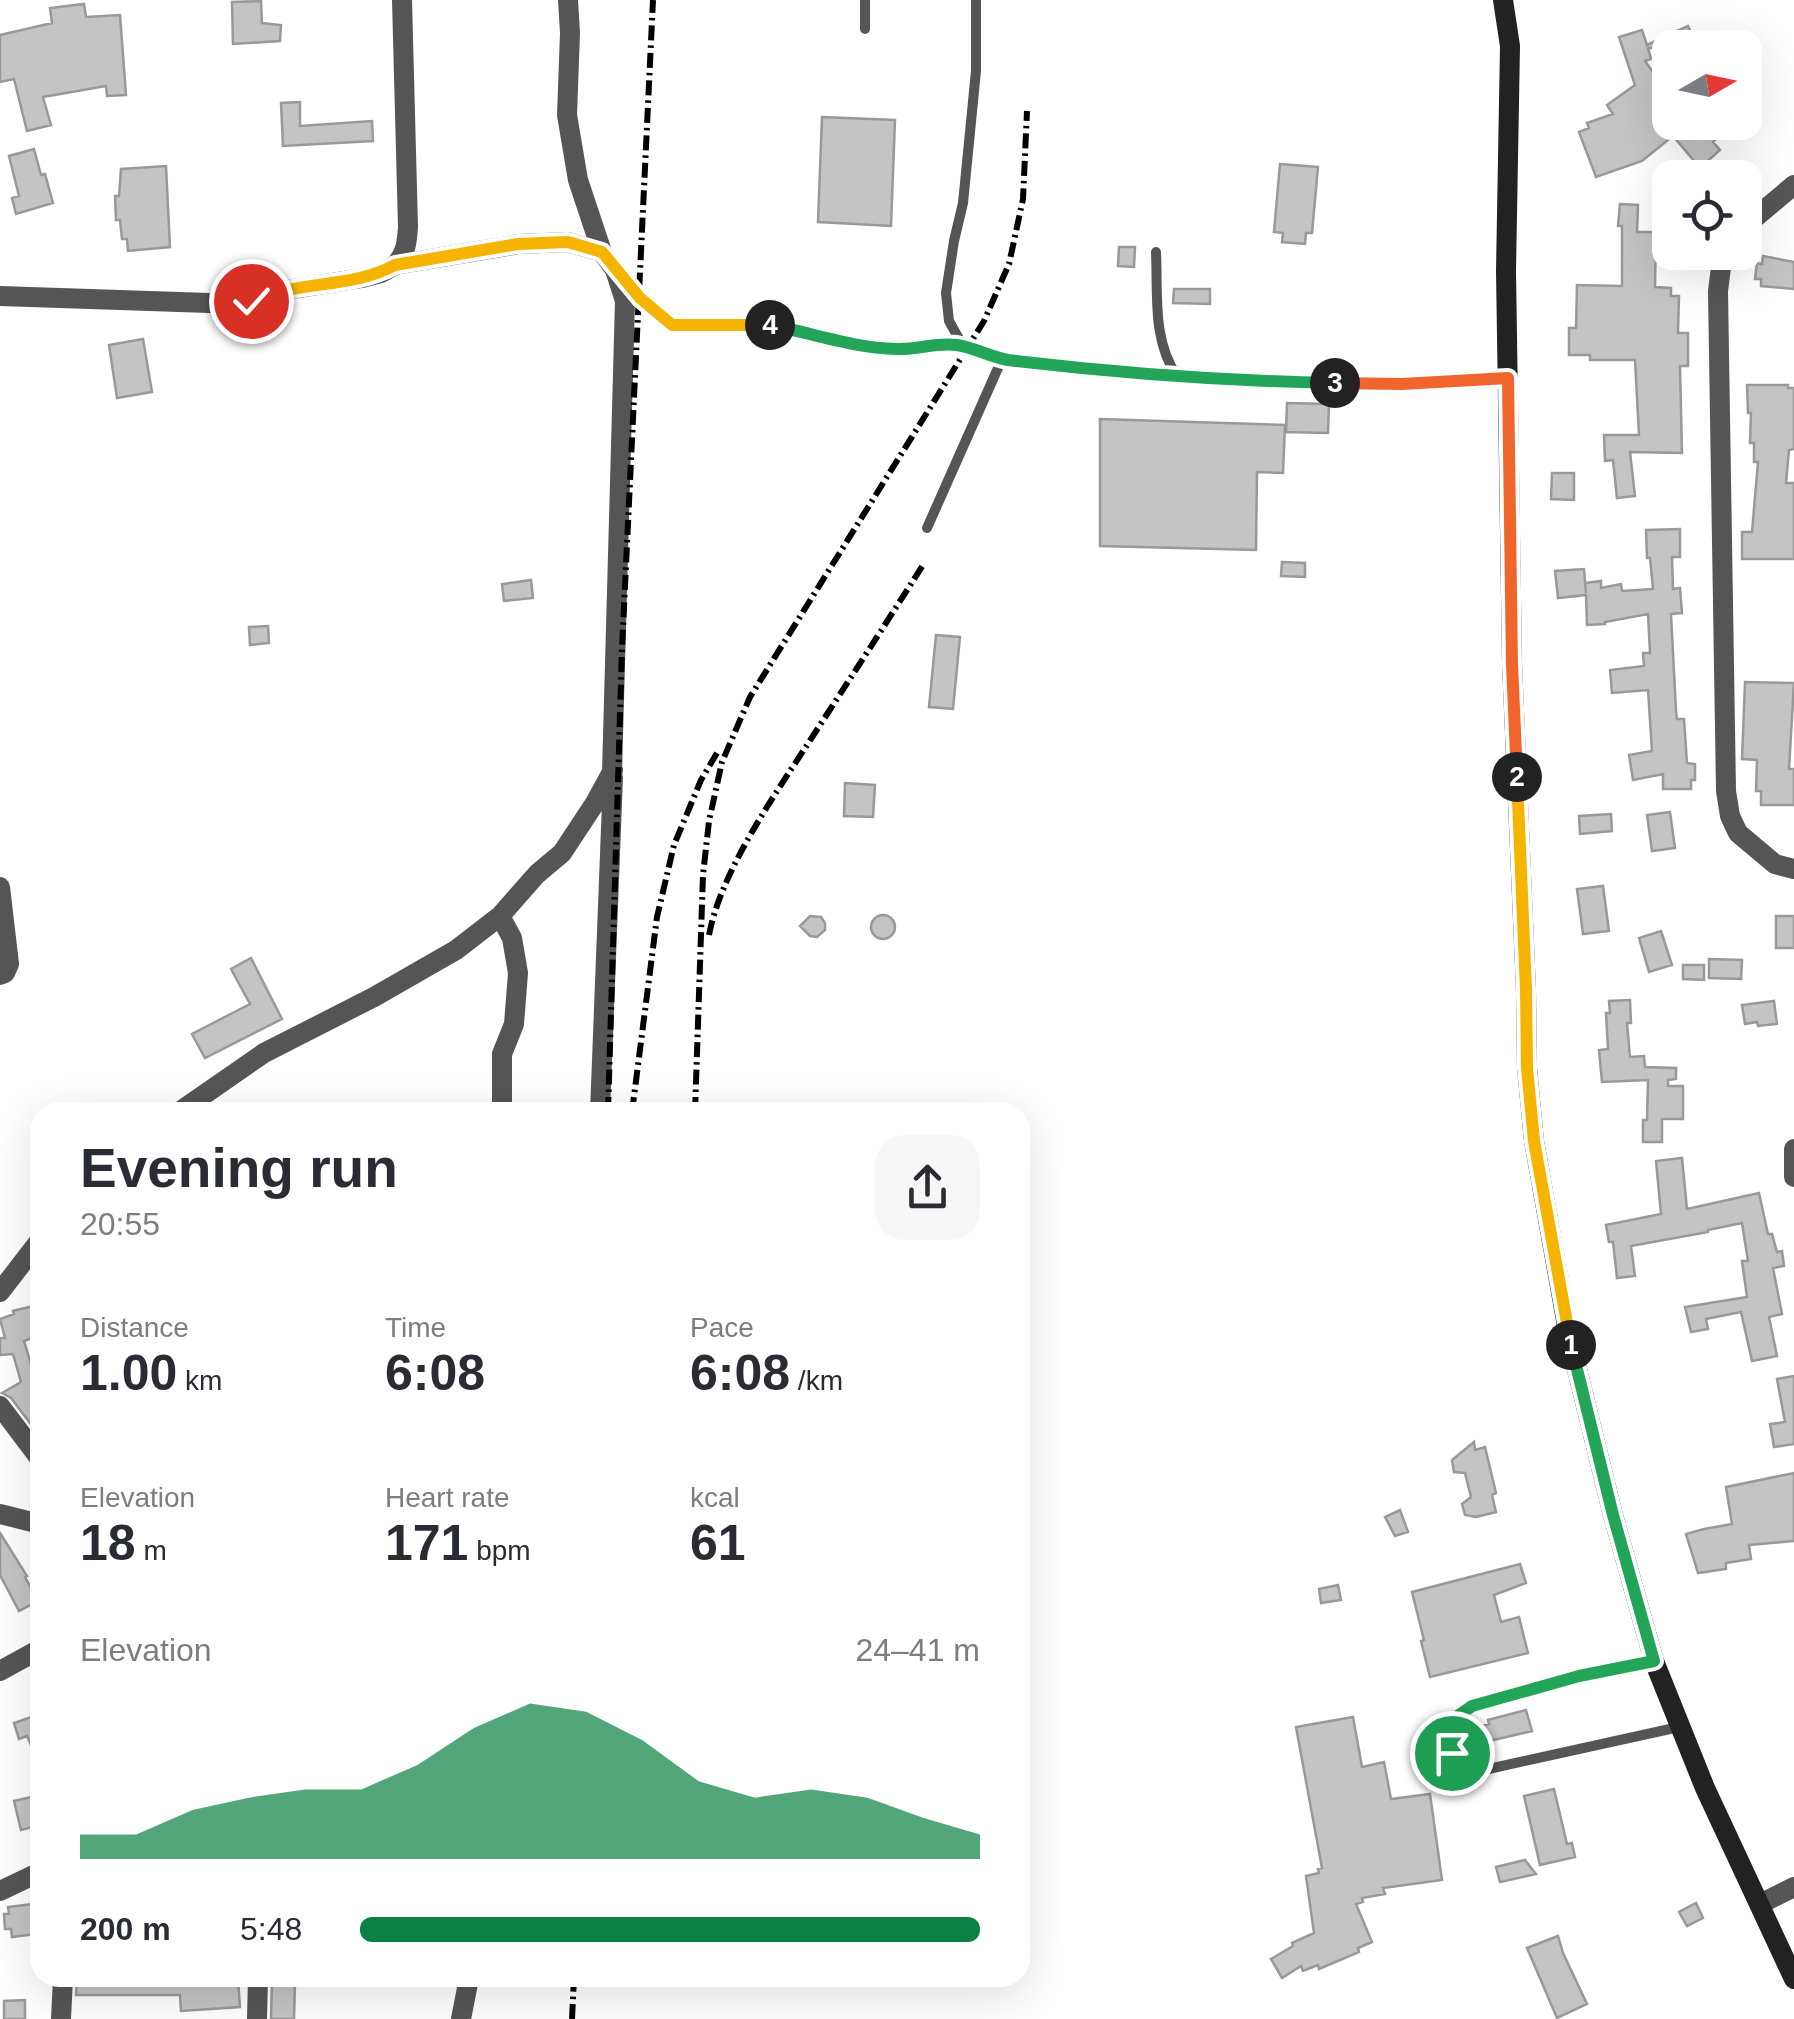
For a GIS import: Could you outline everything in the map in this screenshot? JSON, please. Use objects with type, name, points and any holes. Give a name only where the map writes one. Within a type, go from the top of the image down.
[{"type":"main road","points":[[1503,0],[1510,46],[1506,161],[1512,664],[1527,1068],[1534,1141],[1568,1336],[1654,1661],[1732,1850],[1794,1979]]},
{"type":"main road","points":[[1510,46],[1516,31],[1518,0]]},
{"type":"street","points":[[0,296],[251,301],[280,291],[362,278],[395,265],[406,247],[408,228],[402,0]]},
{"type":"street","points":[[193,1102],[264,1053],[456,950],[500,916],[537,874],[562,853],[612,773],[625,301],[615,270],[602,252],[578,180],[567,115],[568,0]]},
{"type":"street","points":[[1762,211],[1794,184]]},
{"type":"street","points":[[395,265],[518,244],[568,242],[602,252]]},
{"type":"street","points":[[1721,270],[1726,791],[1730,816],[1738,833],[1775,864],[1794,868]]},
{"type":"street","points":[[600,1102],[613,770],[612,773]]},
{"type":"street","points":[[0,887],[10,964],[0,976]]},
{"type":"street","points":[[500,916],[512,938],[518,973],[514,1024],[502,1054],[502,1102]]},
{"type":"street","points":[[1794,1150],[1794,1177]]},
{"type":"street","points":[[0,1292],[30,1253]]},
{"type":"street","points":[[0,1406],[30,1446]]},
{"type":"street","points":[[0,1514],[30,1522]]},
{"type":"street","points":[[0,1671],[30,1654]]},
{"type":"street","points":[[0,1892],[30,1877]]},
{"type":"street","points":[[1760,1904],[1794,1886]]},
{"type":"street","points":[[62,2019],[63,1987]]},
{"type":"street","points":[[256,2019],[258,1987]]},
{"type":"street","points":[[461,2019],[466,1987]]},
{"type":"lane","points":[[865,0],[865,30]]},
{"type":"lane","points":[[964,346],[948,321],[946,293],[963,203],[976,71],[976,0]]},
{"type":"lane","points":[[1156,252],[1160,342],[1177,376]]},
{"type":"lane","points":[[615,270],[672,325],[771,325],[854,345],[899,350],[944,344],[964,346],[1002,359],[1177,376],[1402,384],[1508,378]]},
{"type":"lane","points":[[926,528],[1002,359]]},
{"type":"lane","points":[[1654,1661],[1579,1676],[1472,1706],[1455,1718],[1448,1735],[1452,1753],[1465,1767],[1484,1770],[1679,1727]]},
{"type":"building","points":[[261,1],[262,23],[281,25],[280,41],[233,44],[232,2]]},
{"type":"building","points":[[84,4],[86,17],[120,15],[126,95],[107,96],[106,86],[43,97],[51,125],[27,131],[14,79],[0,82],[0,35],[52,23],[50,8]]},
{"type":"building","points":[[1642,30],[1647,45],[1652,43],[1652,48],[1648,48],[1651,59],[1645,61],[1652,71],[1652,140],[1668,140],[1642,161],[1596,177],[1579,132],[1589,128],[1587,123],[1613,114],[1607,105],[1635,85],[1619,37]]},
{"type":"building","points":[[300,102],[300,126],[372,121],[373,141],[283,146],[281,103]]},
{"type":"building","points":[[822,117],[895,120],[891,226],[818,222]]},
{"type":"building","points":[[1676,140],[1715,140],[1720,150],[1709,160],[1693,160]]},
{"type":"building","points":[[34,149],[53,203],[16,214],[12,198],[19,196],[9,156]]},
{"type":"building","points":[[1280,164],[1318,167],[1312,233],[1306,233],[1305,244],[1282,242],[1283,233],[1274,232]]},
{"type":"building","points":[[166,166],[170,247],[128,251],[120,220],[116,220],[115,196],[119,196],[121,169]]},
{"type":"building","points":[[1620,204],[1638,205],[1637,232],[1652,232],[1655,287],[1671,288],[1671,296],[1679,296],[1678,333],[1688,333],[1688,366],[1680,366],[1682,453],[1630,452],[1635,496],[1617,498],[1613,460],[1605,461],[1604,435],[1639,435],[1635,360],[1590,360],[1590,355],[1569,355],[1569,328],[1576,328],[1577,285],[1622,286],[1622,226],[1618,226]]},
{"type":"building","points":[[1119,247],[1135,247],[1134,267],[1118,266]]},
{"type":"building","points":[[1763,256],[1794,262],[1794,289],[1761,286],[1761,279],[1755,279]]},
{"type":"building","points":[[1174,289],[1210,289],[1210,304],[1173,303]]},
{"type":"building","points":[[143,339],[152,392],[117,398],[109,345]]},
{"type":"building","points":[[1747,385],[1794,388],[1794,449],[1789,450],[1786,483],[1794,483],[1794,559],[1742,559],[1742,532],[1752,532],[1758,462],[1754,462],[1754,443],[1750,443]]},
{"type":"building","points":[[1287,403],[1329,404],[1328,433],[1286,432]]},
{"type":"building","points":[[1100,419],[1285,425],[1283,473],[1257,472],[1256,550],[1100,546]]},
{"type":"building","points":[[1552,473],[1574,473],[1574,500],[1551,499]]},
{"type":"building","points":[[1680,529],[1680,557],[1672,557],[1673,589],[1680,588],[1682,613],[1671,614],[1677,719],[1684,719],[1687,763],[1695,764],[1691,789],[1663,789],[1663,774],[1633,780],[1629,755],[1652,751],[1648,690],[1612,693],[1610,670],[1644,666],[1643,653],[1650,653],[1648,614],[1587,625],[1586,595],[1558,598],[1555,571],[1584,569],[1585,583],[1601,581],[1601,588],[1621,584],[1622,591],[1653,589],[1646,530]]},
{"type":"building","points":[[1282,562],[1305,563],[1305,577],[1281,576]]},
{"type":"building","points":[[531,580],[533,598],[504,601],[502,584]]},
{"type":"building","points":[[268,626],[269,643],[250,645],[249,627]]},
{"type":"building","points":[[936,635],[960,637],[953,709],[929,707]]},
{"type":"building","points":[[1745,682],[1794,683],[1789,769],[1794,769],[1794,805],[1761,805],[1761,791],[1756,791],[1757,760],[1742,759]]},
{"type":"building","points":[[845,783],[875,785],[873,817],[844,816]]},
{"type":"building","points":[[1670,812],[1675,848],[1652,851],[1647,815]]},
{"type":"building","points":[[1611,814],[1612,831],[1580,834],[1579,816]]},
{"type":"building","points":[[1603,886],[1609,931],[1583,934],[1577,889]]},
{"type":"building","points":[[883,915],[892,918],[892,936],[883,939],[874,936],[871,927],[874,918]]},
{"type":"building","points":[[810,916],[821,917],[825,923],[825,930],[817,937],[800,926]]},
{"type":"building","points":[[1776,916],[1794,916],[1794,948],[1776,948]]},
{"type":"building","points":[[1661,931],[1672,965],[1649,972],[1639,938]]},
{"type":"building","points":[[251,958],[282,1019],[205,1058],[192,1034],[250,1004],[231,969]]},
{"type":"building","points":[[1709,959],[1742,960],[1741,979],[1709,978]]},
{"type":"building","points":[[1683,965],[1704,965],[1704,980],[1683,979]]},
{"type":"building","points":[[1630,1000],[1630,1057],[1644,1056],[1645,1067],[1676,1068],[1676,1079],[1668,1080],[1668,1086],[1683,1086],[1683,1119],[1662,1119],[1662,1142],[1643,1142],[1648,1080],[1602,1082],[1599,1050],[1608,1049],[1609,1001]]},
{"type":"building","points":[[1774,1001],[1777,1024],[1745,1024],[1742,1005]]},
{"type":"building","points":[[1682,1158],[1687,1209],[1759,1193],[1768,1234],[1772,1234],[1777,1252],[1782,1251],[1784,1266],[1773,1268],[1782,1314],[1769,1317],[1777,1356],[1752,1361],[1741,1312],[1706,1319],[1708,1329],[1691,1332],[1685,1307],[1747,1297],[1742,1261],[1748,1261],[1742,1223],[1631,1246],[1635,1276],[1617,1278],[1613,1242],[1609,1242],[1606,1225],[1661,1214],[1656,1161]]},
{"type":"building","points":[[30,1307],[30,1339],[24,1341],[30,1361],[30,1423],[11,1398],[2,1393],[21,1382],[13,1354],[0,1355],[0,1338],[5,1338],[0,1319],[14,1314],[13,1311]]},
{"type":"building","points":[[1794,1376],[1794,1444],[1774,1447],[1770,1424],[1785,1422],[1777,1379]]},
{"type":"building","points":[[1474,1442],[1475,1450],[1485,1447],[1496,1493],[1492,1495],[1496,1512],[1476,1517],[1465,1515],[1462,1504],[1471,1497],[1465,1473],[1454,1472],[1452,1460]]},
{"type":"building","points":[[1794,1473],[1794,1541],[1749,1545],[1751,1559],[1726,1563],[1726,1569],[1698,1573],[1686,1534],[1732,1524],[1726,1487]]},
{"type":"building","points":[[1400,1510],[1408,1532],[1395,1536],[1385,1517]]},
{"type":"building","points":[[0,1533],[27,1576],[30,1605],[19,1611],[0,1575]]},
{"type":"building","points":[[1520,1564],[1526,1583],[1494,1595],[1501,1622],[1519,1617],[1528,1653],[1430,1677],[1412,1592]]},
{"type":"building","points":[[1338,1585],[1341,1600],[1321,1603],[1319,1589]]},
{"type":"building","points":[[1526,1710],[1532,1731],[1468,1750],[1462,1731]]},
{"type":"building","points":[[30,1717],[30,1743],[27,1736],[19,1739],[14,1723]]},
{"type":"building","points":[[1353,1717],[1362,1767],[1384,1762],[1391,1799],[1430,1794],[1442,1880],[1383,1888],[1385,1894],[1362,1898],[1363,1902],[1356,1904],[1372,1942],[1358,1948],[1359,1952],[1319,1969],[1318,1965],[1303,1971],[1301,1966],[1282,1978],[1271,1959],[1314,1933],[1306,1876],[1319,1873],[1322,1868],[1296,1727]]},
{"type":"building","points":[[1554,1789],[1567,1844],[1572,1843],[1575,1857],[1540,1865],[1524,1796]]},
{"type":"building","points":[[30,1797],[30,1828],[21,1830],[14,1801]]},
{"type":"building","points":[[1525,1860],[1536,1874],[1500,1882],[1496,1867]]},
{"type":"building","points":[[1696,1903],[1703,1918],[1687,1926],[1679,1912]]},
{"type":"building","points":[[30,1904],[30,1935],[12,1937],[11,1929],[5,1929],[4,1914],[9,1914],[8,1907]]},
{"type":"building","points":[[1558,1936],[1587,2004],[1557,2018],[1527,1948]]},
{"type":"building","points":[[76,1987],[239,1987],[240,2007],[181,2011],[180,1995],[76,1995]]},
{"type":"building","points":[[272,1987],[295,1987],[294,2019],[271,2019]]},
{"type":"building","points":[[25,2000],[25,2019],[4,2019],[4,2001]]},
{"type":"railway","points":[[608,1102],[622,649],[653,0]]},
{"type":"railway","points":[[695,1102],[703,875],[709,821],[722,762],[750,697],[984,321],[1009,264],[1023,199],[1027,111]]},
{"type":"railway","points":[[709,935],[724,886],[749,837],[923,565]]},
{"type":"railway","points":[[633,1102],[657,917],[674,845],[701,780],[717,753]]},
{"type":"railway","points":[[572,2019],[574,1987]]},
{"type":"route","points":[[251,301],[280,291],[362,278],[395,265],[518,244],[568,242],[602,252],[640,298],[672,325],[771,325],[854,345],[899,350],[944,344],[964,346],[1002,359],[1177,376],[1402,384],[1508,378],[1512,664],[1527,1068],[1534,1141],[1568,1336],[1654,1661],[1579,1676],[1472,1706],[1455,1718],[1448,1735],[1452,1753]]}]
